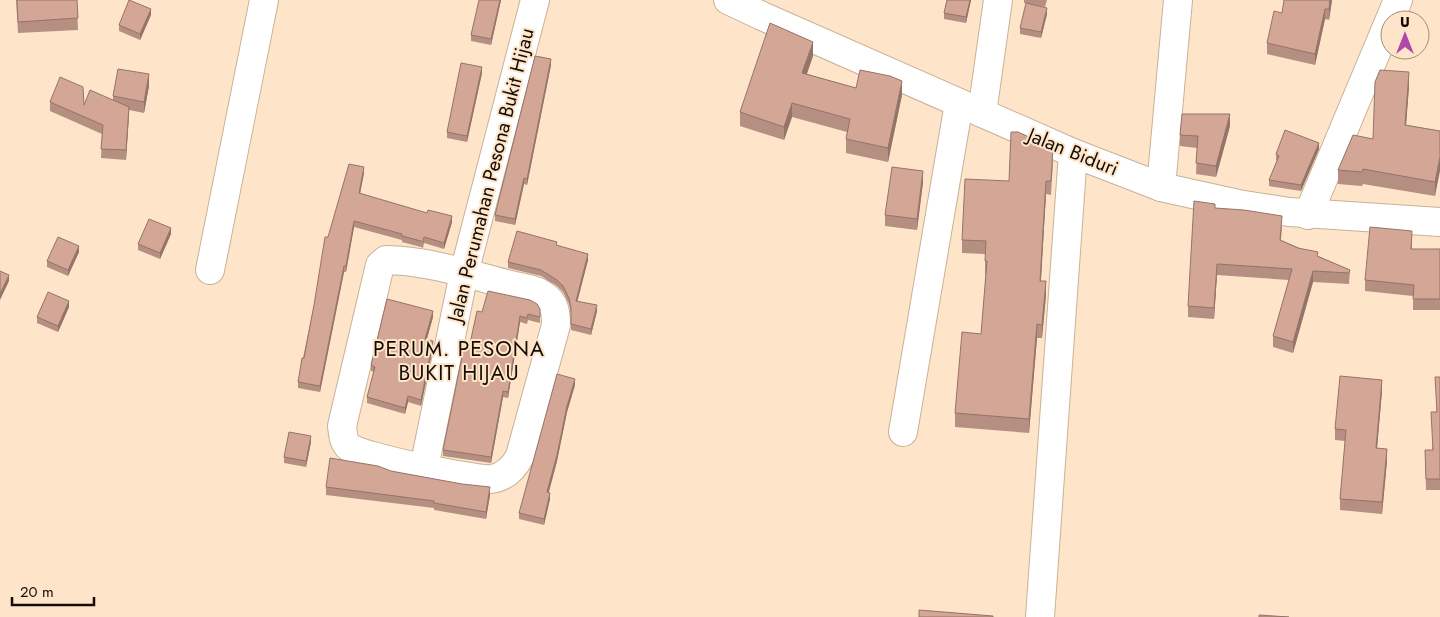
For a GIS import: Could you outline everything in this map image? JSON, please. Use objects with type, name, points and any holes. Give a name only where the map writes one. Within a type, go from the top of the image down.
[{"type":"street","points":[[210,270],[264,0]]},
{"type":"street","name":"Jalan Perumahan Pesona Bukit Hijau","points":[[424,468],[464,273],[535,0]]},
{"type":"street","name":"Jalan Biduri","points":[[728,0],[1073,153],[1161,187],[1238,204],[1308,215],[1440,222]]},
{"type":"street","points":[[903,432],[971,108],[998,0]]},
{"type":"street","points":[[1161,187],[1178,0]]},
{"type":"street","points":[[1308,215],[1398,0]]},
{"type":"street","points":[[1040,617],[1073,153]]},
{"type":"street","points":[[386,260],[464,273],[542,294],[552,303],[556,311],[556,325],[520,456],[515,466],[508,473],[493,479],[482,479],[424,468],[358,453],[348,447],[344,440],[342,426],[380,265],[386,260]]},
{"type":"building","points":[[17,0],[77,0],[78,18],[18,22]]},
{"type":"building","points":[[129,0],[151,9],[140,34],[119,25]]},
{"type":"building","points":[[479,0],[500,0],[491,39],[471,35]]},
{"type":"building","points":[[947,0],[970,0],[966,17],[944,13]]},
{"type":"building","points":[[1284,0],[1330,0],[1329,9],[1325,9],[1315,54],[1267,43],[1274,11],[1282,13]]},
{"type":"building","points":[[1026,3],[1047,8],[1041,32],[1020,28]]},
{"type":"building","points":[[770,23],[813,42],[802,73],[856,88],[860,70],[890,76],[902,81],[888,148],[846,139],[850,119],[792,103],[784,127],[740,112]]},
{"type":"building","points":[[535,56],[551,59],[527,179],[524,178],[515,219],[495,215]]},
{"type":"building","points":[[461,63],[482,67],[467,136],[447,132]]},
{"type":"building","points":[[118,69],[149,74],[144,102],[113,96]]},
{"type":"building","points":[[1380,70],[1409,72],[1405,125],[1440,131],[1440,157],[1435,182],[1363,169],[1362,172],[1338,170],[1353,135],[1373,139],[1375,82]]},
{"type":"building","points":[[60,77],[83,87],[84,105],[90,90],[129,107],[126,150],[101,149],[103,125],[50,102]]},
{"type":"building","points":[[1182,114],[1230,114],[1216,166],[1196,163],[1198,136],[1180,135]]},
{"type":"building","points":[[1285,130],[1319,143],[1301,185],[1269,180],[1279,156],[1276,154]]},
{"type":"building","points":[[1011,132],[1018,132],[1053,148],[1051,181],[1046,181],[1040,281],[1046,281],[1042,325],[1037,324],[1029,419],[955,413],[962,332],[981,334],[987,261],[985,261],[986,241],[962,240],[965,179],[1009,181]]},
{"type":"building","points":[[349,164],[364,167],[359,193],[427,213],[428,210],[452,216],[444,243],[424,237],[423,242],[402,236],[402,234],[354,221],[320,386],[298,382],[314,305],[325,237],[328,237]]},
{"type":"building","points":[[892,167],[923,171],[917,219],[885,215]]},
{"type":"building","points":[[1194,201],[1215,204],[1215,208],[1282,216],[1280,240],[1298,248],[1318,252],[1317,256],[1350,270],[1349,273],[1313,271],[1293,342],[1273,336],[1292,269],[1217,264],[1214,308],[1188,306]]},
{"type":"building","points":[[149,219],[171,228],[160,253],[138,244]]},
{"type":"building","points":[[1370,227],[1412,231],[1411,249],[1440,249],[1440,299],[1413,299],[1414,285],[1365,280]]},
{"type":"building","points":[[517,231],[557,242],[556,245],[588,254],[576,301],[597,305],[591,329],[571,324],[569,298],[563,286],[557,280],[541,270],[508,262]]},
{"type":"building","points":[[58,237],[79,246],[68,270],[47,261]]},
{"type":"building","points":[[0,271],[9,275],[0,294]]},
{"type":"building","points":[[488,291],[530,300],[537,304],[540,309],[540,317],[528,314],[527,318],[520,316],[508,392],[503,391],[491,457],[443,450],[464,347],[469,348],[477,311],[482,312]]},
{"type":"building","points":[[48,292],[69,301],[58,326],[37,317]]},
{"type":"building","points":[[387,299],[433,311],[425,339],[433,341],[421,400],[408,396],[405,408],[367,397],[375,367],[371,365]]},
{"type":"building","points":[[557,374],[575,379],[547,492],[550,493],[544,519],[519,513]]},
{"type":"building","points":[[1340,376],[1382,380],[1376,448],[1387,449],[1382,502],[1340,499],[1346,430],[1335,429]]},
{"type":"building","points":[[1435,377],[1440,377],[1440,479],[1426,479],[1425,450],[1433,450],[1431,412],[1437,412]]},
{"type":"building","points":[[289,432],[311,436],[306,461],[284,457]]},
{"type":"building","points":[[330,458],[462,484],[490,487],[486,512],[434,503],[434,501],[326,487]]},
{"type":"building","points":[[919,610],[993,616],[993,617],[919,617]]},
{"type":"building","points":[[1259,615],[1289,617],[1259,617]]},
{"type":"district","name":"PERUM. PESONA BUKIT HIJAU","points":[[459,361]]}]
